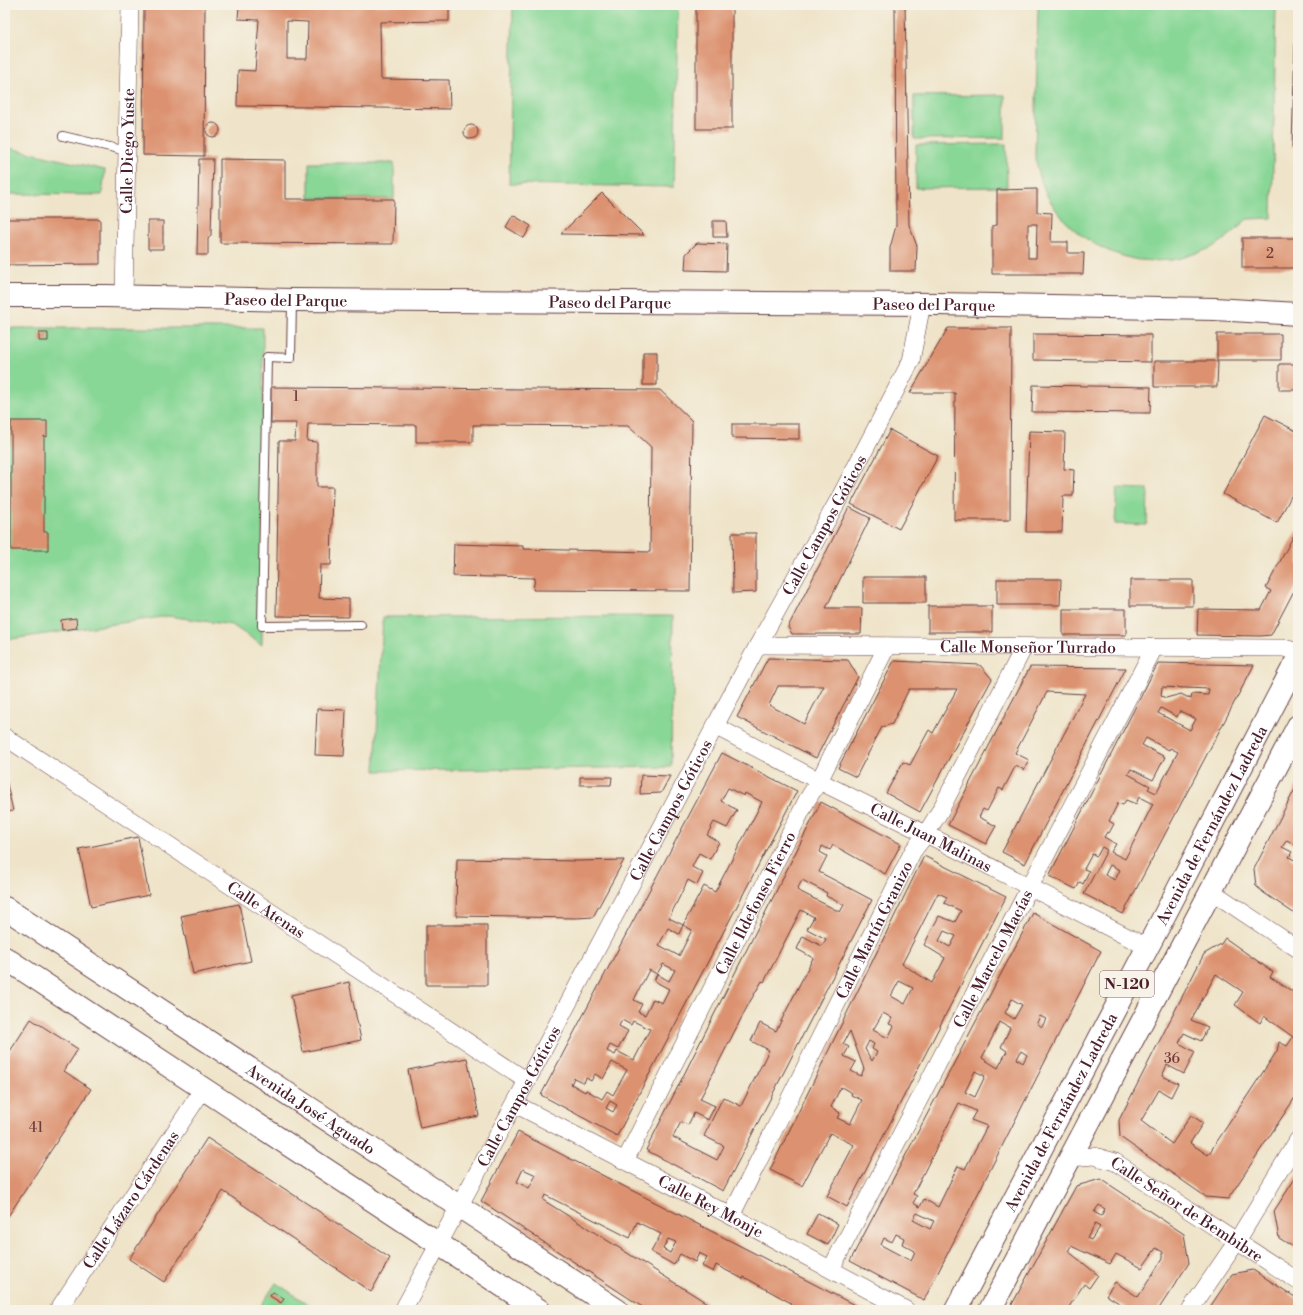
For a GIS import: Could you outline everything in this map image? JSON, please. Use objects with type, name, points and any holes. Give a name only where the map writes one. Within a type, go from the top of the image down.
[{"type":"main road","name":"Paseo del Parque","points":[[5,296],[124,296],[292,300],[922,304],[1293,310]]},
{"type":"main road","name":"Avenida de Fernández Ladreda","points":[[956,1310],[1298,658]]},
{"type":"main road","name":"Avenida de Fernández Ladreda","points":[[990,1310],[1298,726]]},
{"type":"main road","name":"Avenida José Aguado","points":[[5,908],[617,1310]]},
{"type":"main road","points":[[5,958],[539,1310]]},
{"type":"street","name":"Calle Diego Yuste","points":[[124,296],[130,5]]},
{"type":"street","name":"Calle Campos Góticos","points":[[403,1310],[460,1207],[758,645],[840,497],[911,361],[922,304]]},
{"type":"street","name":"Calle Monseñor Turrado","points":[[758,645],[1284,648],[1298,652]]},
{"type":"street","name":"Calle Ildefonso Fierro","points":[[625,1161],[807,800],[819,781],[887,646]]},
{"type":"street","name":"Calle Martín Granizo","points":[[730,1216],[913,851],[926,834],[940,811],[1024,647]]},
{"type":"street","name":"Calle Marcelo Macías","points":[[831,1269],[1154,648]]},
{"type":"street","name":"Calle Juan Malinas","points":[[716,726],[819,781],[1147,947]]},
{"type":"street","name":"Calle Atenas","points":[[5,737],[527,1081]]},
{"type":"street","points":[[1210,891],[1298,949]]},
{"type":"street","name":"Calle Lázaro Cárdenas","points":[[58,1310],[203,1089]]},
{"type":"street","name":"Calle Rey Monje","points":[[515,1104],[831,1269],[906,1310]]},
{"type":"street","points":[[1190,1310],[1237,1241],[1298,1140]]},
{"type":"street","name":"Calle Señor de Bembibre","points":[[1070,1158],[1094,1156],[1116,1162],[1298,1281]]},
{"type":"lane","points":[[63,136],[127,151]]},
{"type":"lane","points":[[292,300],[291,358],[267,357],[262,626],[361,625]]},
{"type":"green space","points":[[513,5],[678,5],[674,187],[509,184]]},
{"type":"green space","points":[[1038,5],[1276,5],[1272,218],[1247,219],[1228,237],[1206,250],[1175,259],[1152,261],[1134,259],[1108,251],[1096,245],[1074,229],[1055,209],[1048,197],[1035,156]]},
{"type":"green space","points":[[1005,95],[1005,138],[914,139],[914,96]]},
{"type":"green space","points":[[1006,144],[1007,187],[916,188],[916,145]]},
{"type":"green space","points":[[5,147],[105,170],[102,195],[5,194]]},
{"type":"green space","points":[[309,163],[394,163],[394,199],[309,198]]},
{"type":"green space","points":[[5,328],[263,328],[262,645],[232,625],[168,616],[5,640]]},
{"type":"green space","points":[[1117,488],[1148,489],[1147,525],[1115,524]]},
{"type":"green space","points":[[673,616],[671,767],[375,771],[383,617]]},
{"type":"green space","points":[[276,1283],[317,1310],[258,1310]]},
{"type":"building","points":[[144,5],[205,5],[204,156],[143,155]]},
{"type":"building","points":[[239,5],[449,5],[449,21],[380,22],[381,79],[449,80],[450,109],[237,106],[238,70],[255,71],[259,20],[238,19]],"holes":[[[287,21],[308,22],[307,59],[287,59]]]},
{"type":"building","points":[[696,5],[732,5],[732,129],[696,129]]},
{"type":"building","points":[[895,5],[905,5],[909,225],[917,246],[916,271],[890,271],[890,248],[896,226]]},
{"type":"building","points":[[1296,5],[1298,5],[1298,147],[1292,147]]},
{"type":"building","points":[[213,123],[218,125],[220,130],[218,135],[213,137],[208,135],[206,130],[208,125]]},
{"type":"building","points":[[471,125],[476,127],[478,132],[476,137],[471,139],[466,137],[464,132],[466,127]]},
{"type":"building","points":[[199,159],[213,159],[211,235],[208,239],[208,255],[197,255]]},
{"type":"building","points":[[220,159],[285,160],[285,199],[394,199],[393,244],[220,243]]},
{"type":"building","points":[[1037,189],[1037,212],[1052,213],[1051,242],[1068,242],[1068,253],[1084,253],[1083,274],[992,274],[992,226],[997,225],[997,190]],"holes":[[[1028,224],[1037,224],[1036,258],[1028,258]]]},
{"type":"building","points":[[602,193],[644,235],[561,234]]},
{"type":"building","points":[[513,215],[531,226],[524,238],[506,227]]},
{"type":"building","points":[[5,219],[100,219],[100,264],[5,265]]},
{"type":"building","points":[[148,221],[163,221],[163,249],[148,249]]},
{"type":"building","points":[[713,221],[726,221],[727,237],[713,237]]},
{"type":"building","points":[[1242,238],[1298,238],[1298,268],[1242,268]]},
{"type":"building","points":[[697,243],[727,244],[726,271],[685,270],[686,254]]},
{"type":"building","points":[[948,328],[1011,328],[1010,520],[954,520],[955,393],[910,393]]},
{"type":"building","points":[[39,333],[48,333],[48,341],[39,341]]},
{"type":"building","points":[[1033,334],[1151,335],[1151,362],[1033,360]]},
{"type":"building","points":[[1217,334],[1281,334],[1281,360],[1217,360]]},
{"type":"building","points":[[643,352],[657,352],[657,385],[643,385]]},
{"type":"building","points":[[1154,361],[1218,361],[1217,387],[1154,387]]},
{"type":"building","points":[[1279,364],[1298,364],[1298,390],[1279,390]]},
{"type":"building","points":[[1033,385],[1151,387],[1150,413],[1032,412]]},
{"type":"building","points":[[271,387],[660,390],[692,421],[690,591],[533,590],[535,578],[453,576],[454,544],[523,546],[523,549],[650,552],[651,447],[628,426],[473,425],[473,442],[416,442],[416,425],[308,424],[307,441],[317,442],[317,487],[333,487],[331,565],[320,565],[319,598],[349,599],[349,617],[276,616],[279,441],[295,441],[296,423],[271,423]]},
{"type":"building","points":[[1265,415],[1298,432],[1298,483],[1277,523],[1223,494]]},
{"type":"building","points":[[11,421],[47,421],[47,437],[44,436],[44,532],[48,532],[48,550],[11,550]]},
{"type":"building","points":[[732,424],[799,424],[799,439],[732,438]]},
{"type":"building","points":[[890,430],[938,456],[899,529],[851,504]]},
{"type":"building","points":[[1029,431],[1065,432],[1064,469],[1074,470],[1073,496],[1063,496],[1062,532],[1026,532]]},
{"type":"building","points":[[849,507],[870,518],[826,608],[862,608],[861,634],[792,634],[788,627]]},
{"type":"building","points":[[1296,531],[1298,532],[1298,583],[1271,635],[1197,635],[1198,609],[1261,610],[1271,591],[1266,588]]},
{"type":"building","points":[[732,533],[756,533],[756,592],[733,593]]},
{"type":"building","points":[[863,577],[926,577],[926,603],[863,603]]},
{"type":"building","points":[[997,579],[1061,579],[1060,605],[997,605]]},
{"type":"building","points":[[1130,580],[1193,580],[1193,606],[1130,606]]},
{"type":"building","points":[[928,606],[992,606],[992,632],[928,632]]},
{"type":"building","points":[[1063,609],[1126,609],[1126,635],[1063,635]]},
{"type":"building","points":[[76,618],[77,628],[62,630],[61,620]]},
{"type":"building","points":[[768,658],[848,660],[858,677],[816,758],[737,717]],"holes":[[[778,686],[824,686],[804,724],[769,705]]]},
{"type":"building","points":[[894,661],[980,665],[992,679],[920,812],[886,793],[903,762],[910,765],[929,730],[933,733],[957,689],[909,689],[892,724],[882,727],[856,777],[838,768]]},
{"type":"building","points":[[1158,663],[1254,665],[1123,914],[1084,894],[1107,850],[1102,847],[1097,856],[1092,854],[1084,869],[1089,871],[1083,884],[1080,882],[1076,889],[1049,876]],"holes":[[[1162,687],[1209,689],[1208,695],[1192,694],[1191,699],[1181,694],[1166,698],[1161,696]],[[1161,708],[1177,717],[1180,711],[1196,719],[1190,730],[1158,713]],[[1146,738],[1169,750],[1170,748],[1178,752],[1156,793],[1148,789],[1150,786],[1128,774],[1131,769],[1153,780],[1165,757],[1142,745]],[[1139,797],[1153,804],[1125,859],[1111,852],[1116,844],[1104,837],[1107,832],[1109,833],[1114,824],[1109,821],[1118,803],[1123,805],[1126,800],[1136,804]],[[1110,865],[1120,870],[1115,880],[1105,875]]]},
{"type":"building","points":[[1030,667],[1126,668],[1025,864],[1002,852],[1085,694],[1047,692],[1015,753],[1029,760],[1024,770],[1016,765],[1003,790],[999,788],[987,811],[983,809],[979,817],[996,826],[986,844],[948,825]]},
{"type":"building","points":[[317,709],[346,710],[344,756],[315,755]]},
{"type":"building","points":[[722,753],[797,791],[617,1136],[541,1095]],"holes":[[[728,788],[744,796],[745,793],[762,802],[715,892],[704,886],[683,925],[669,918],[688,880],[697,885],[703,873],[692,867],[699,853],[710,859],[719,842],[707,835],[714,822],[727,828],[737,810],[721,801]],[[683,925],[692,930],[679,956],[659,945],[668,928],[679,934]],[[663,964],[675,970],[669,981],[657,974]],[[649,970],[657,974],[654,981],[669,989],[662,1003],[653,999],[645,1015],[638,1012],[642,1004],[634,1000]],[[622,1020],[631,1025],[633,1021],[650,1029],[634,1060],[617,1051],[615,1055],[607,1051],[610,1045],[618,1049],[628,1031],[619,1026]],[[612,1062],[627,1070],[613,1095],[607,1091],[602,1099],[571,1084],[574,1078],[584,1083],[586,1078],[591,1081],[595,1074],[603,1079]],[[610,1101],[617,1105],[613,1112],[606,1108]]]},
{"type":"building","points":[[5,775],[13,811],[5,812]]},
{"type":"building","points":[[641,775],[670,776],[661,793],[640,794]]},
{"type":"building","points":[[580,777],[612,777],[611,785],[580,785]]},
{"type":"building","points":[[1298,783],[1298,844],[1297,846],[1287,840],[1282,847],[1292,852],[1289,857],[1298,862],[1298,916],[1256,886],[1254,869]]},
{"type":"building","points":[[821,802],[901,844],[885,874],[833,845],[830,850],[822,846],[820,852],[827,856],[819,872],[872,900],[723,1191],[646,1150]],"holes":[[[802,880],[827,893],[826,896],[844,905],[840,912],[797,890]],[[801,910],[814,917],[807,929],[826,939],[822,946],[803,936],[797,949],[813,958],[776,1031],[760,1023],[751,1041],[769,1050],[741,1106],[723,1097],[704,1136],[724,1146],[717,1160],[673,1137],[681,1122],[688,1125],[694,1113],[708,1120],[715,1106],[700,1099],[748,1005],[762,981],[764,982]]]},
{"type":"building","points":[[138,837],[149,895],[91,907],[79,849]]},
{"type":"building","points":[[924,856],[1006,897],[847,1207],[827,1196],[854,1145],[830,1133],[802,1186],[770,1170]],"holes":[[[938,893],[947,897],[944,903],[961,911],[955,922],[939,916],[924,945],[945,958],[932,983],[902,964]],[[944,931],[956,936],[950,947],[939,941]],[[899,981],[913,988],[905,1004],[891,996]],[[883,1013],[892,1018],[889,1024],[894,1026],[888,1038],[873,1030]],[[850,1031],[864,1069],[861,1076],[851,1071],[856,1062],[844,1056],[849,1047],[843,1044]],[[869,1041],[874,1044],[872,1049],[877,1052],[872,1061],[865,1049]],[[841,1087],[852,1093],[851,1095],[862,1100],[850,1124],[837,1118],[840,1113],[831,1107]]]},
{"type":"building","points":[[457,859],[578,861],[624,860],[593,917],[577,918],[456,916]]},
{"type":"building","points":[[239,904],[251,961],[193,974],[181,916]]},
{"type":"building","points":[[1033,913],[1101,951],[924,1300],[850,1261]],"holes":[[[1012,999],[1022,1005],[1014,1019],[1005,1013]],[[1040,1016],[1046,1019],[1042,1027],[1037,1023]],[[1000,1022],[1010,1028],[1001,1047],[1007,1051],[998,1068],[982,1058]],[[1021,1051],[1027,1055],[1023,1063],[1017,1059]],[[975,1071],[985,1076],[975,1097],[965,1092]],[[959,1103],[976,1111],[971,1120],[987,1126],[965,1169],[958,1166],[938,1207],[924,1199],[920,1207],[913,1203],[917,1196],[913,1194]],[[917,1213],[934,1221],[930,1229],[913,1220]],[[896,1234],[904,1238],[902,1244],[915,1251],[911,1261],[881,1245],[884,1238],[892,1242]]]},
{"type":"building","points":[[426,925],[487,925],[487,985],[426,985]]},
{"type":"building","points":[[1225,938],[1273,972],[1270,977],[1298,995],[1298,1093],[1228,1199],[1206,1197],[1120,1137],[1119,1120],[1204,954],[1221,944]],"holes":[[[1216,974],[1243,992],[1235,1005],[1260,1023],[1264,1016],[1293,1037],[1287,1046],[1279,1042],[1277,1051],[1208,1155],[1190,1143],[1203,1123],[1191,1115],[1172,1144],[1141,1121],[1159,1090],[1171,1097],[1178,1083],[1162,1076],[1167,1065],[1184,1074],[1195,1052],[1179,1043],[1184,1033],[1201,1041],[1208,1027],[1191,1020]]]},
{"type":"building","points":[[349,982],[361,1040],[303,1052],[291,995]]},
{"type":"building","points":[[31,1019],[78,1049],[64,1071],[91,1089],[5,1221],[5,1171],[7,1167],[5,1166],[5,1059]]},
{"type":"building","points":[[467,1058],[479,1116],[420,1128],[408,1070]]},
{"type":"building","points":[[518,1132],[864,1310],[788,1310],[791,1303],[744,1277],[743,1279],[716,1265],[713,1272],[702,1266],[707,1257],[699,1253],[695,1262],[680,1254],[674,1265],[651,1252],[661,1234],[637,1222],[630,1238],[545,1195],[543,1200],[718,1310],[647,1310],[481,1201]],"holes":[[[523,1169],[536,1175],[529,1188],[517,1182]],[[668,1239],[676,1242],[670,1253],[663,1249]]]},
{"type":"building","points":[[207,1138],[390,1258],[371,1292],[223,1191],[164,1282],[129,1259]]},
{"type":"building","points":[[1298,1174],[1298,1250],[1279,1238],[1274,1211]]},
{"type":"building","points":[[1101,1179],[1184,1234],[1189,1263],[1158,1310],[1126,1310],[1127,1308],[1106,1295],[1115,1282],[1138,1297],[1163,1258],[1163,1252],[1156,1248],[1142,1268],[1116,1254],[1110,1264],[1071,1246],[1068,1251],[1098,1275],[1089,1288],[1084,1284],[1067,1310],[1009,1310],[1076,1186]],"holes":[[[1099,1205],[1105,1209],[1101,1216],[1094,1212]],[[1095,1224],[1100,1227],[1091,1240],[1087,1238]]]},
{"type":"building","points":[[818,1213],[838,1224],[828,1245],[807,1234]]},
{"type":"building","points":[[1253,1270],[1298,1299],[1298,1310],[1208,1310],[1232,1274]]},
{"type":"building","points":[[273,1292],[284,1299],[281,1303],[270,1296]]}]
